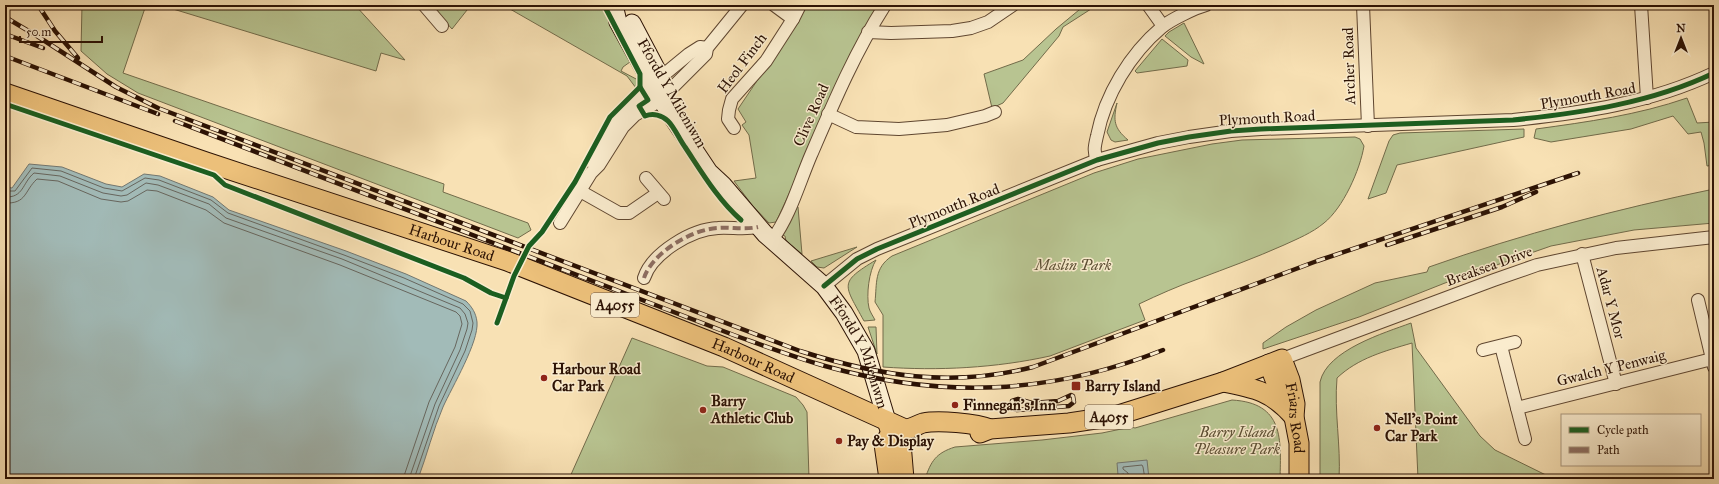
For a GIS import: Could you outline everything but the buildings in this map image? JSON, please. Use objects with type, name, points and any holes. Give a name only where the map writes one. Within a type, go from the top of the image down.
[{"type":"main road","name":"Harbour Road","points":[[5,93],[250,177],[507,261],[724,347],[889,427]]},
{"type":"main road","name":"A4055","points":[[889,427],[912,429],[922,424],[944,423],[977,425],[990,429],[1093,420],[1115,416],[1223,382],[1276,362]]},
{"type":"main road","name":"Friars Road","points":[[1276,362],[1290,380],[1295,404],[1289,411],[1298,435],[1299,479]]},
{"type":"main road","name":"A4055","points":[[1223,382],[1260,390],[1269,394],[1289,411]]},
{"type":"main road","points":[[889,427],[884,444],[890,479]]},
{"type":"main road","points":[[889,427],[901,443],[904,479]]},
{"type":"street","points":[[424,5],[442,26]]},
{"type":"street","name":"Ffordd Y Mileniwm","points":[[614,5],[618,22],[661,89],[709,172],[724,185],[758,227],[824,286],[844,313],[866,351],[889,427]]},
{"type":"street","points":[[560,223],[591,173],[599,165],[630,120],[700,47],[707,48],[742,5]]},
{"type":"street","points":[[774,5],[792,19]]},
{"type":"street","name":"Heol Finch","points":[[734,128],[728,119],[728,110],[732,99],[766,61],[800,5]]},
{"type":"street","name":"Clive Road","points":[[772,240],[783,223],[828,114],[868,32],[885,5]]},
{"type":"street","points":[[868,32],[891,33],[971,28],[988,22],[1013,5]]},
{"type":"street","points":[[1148,5],[1163,26]]},
{"type":"street","points":[[1097,160],[1094,152],[1100,123],[1110,97],[1123,72],[1136,54],[1163,26],[1206,5]]},
{"type":"street","name":"Archer Road","points":[[1363,5],[1368,126]]},
{"type":"street","points":[[1641,5],[1646,98]]},
{"type":"street","name":"Plymouth Road","points":[[824,286],[844,268],[866,254],[1097,160],[1158,143],[1231,131],[1513,120],[1549,116],[1584,111],[1646,98],[1681,87],[1714,73]]},
{"type":"street","points":[[828,114],[856,127],[899,129],[947,125],[985,116],[995,112]]},
{"type":"street","points":[[580,191],[619,213],[629,213],[661,196],[646,178]]},
{"type":"street","points":[[644,278],[647,269],[675,242],[694,233],[717,228],[750,229],[758,227]]},
{"type":"street","name":"Breaksea Drive","points":[[1276,362],[1518,271],[1582,254],[1646,244],[1714,237]]},
{"type":"street","name":"Adar Y Mor","points":[[1582,254],[1616,384]]},
{"type":"street","points":[[1698,300],[1713,363]]},
{"type":"street","points":[[1483,350],[1515,342]]},
{"type":"street","points":[[1501,346],[1525,439]]},
{"type":"street","name":"Gwalch Y Penwaig","points":[[1517,408],[1616,384],[1713,363]]},
{"type":"green space","points":[[82,5],[146,5],[123,73],[444,184],[443,192],[528,223],[531,230],[518,238],[138,93],[107,74],[81,51]]},
{"type":"green space","points":[[160,5],[355,5],[405,60],[381,53],[376,71]]},
{"type":"green space","points":[[440,5],[471,5],[452,29],[435,10]]},
{"type":"green space","points":[[503,5],[601,5],[630,62],[623,67],[621,71],[638,80],[636,88],[627,76]]},
{"type":"green space","points":[[808,5],[878,5],[870,19],[776,222],[769,223],[752,205],[734,181],[756,178],[749,135],[742,125],[746,122],[738,109]]},
{"type":"green space","points":[[1085,5],[1088,5],[1091,9],[1063,27],[1059,36],[1003,103],[992,108],[984,74],[1023,60],[1056,29]]},
{"type":"green space","points":[[1184,23],[1204,64],[1191,57],[1165,36]]},
{"type":"green space","points":[[1162,39],[1188,60],[1187,66],[1137,73],[1135,71]]},
{"type":"green space","points":[[1687,98],[1697,123],[1714,122],[1714,165],[1707,166],[1701,132],[1688,134],[1673,116],[1631,129],[1551,142],[1534,138],[1536,129],[1593,121],[1650,109]]},
{"type":"green space","points":[[1117,103],[1115,119],[1117,128],[1128,140],[1115,142],[1111,140],[1107,132]]},
{"type":"green space","points":[[1524,129],[1524,137],[1397,165],[1386,193],[1368,199],[1389,141],[1393,135],[1400,133]]},
{"type":"green space","name":"Maslin Park","points":[[1355,137],[1360,139],[1364,146],[1359,166],[1350,188],[1338,208],[1324,223],[1309,233],[1284,245],[1139,304],[1145,320],[1050,356],[1030,360],[967,368],[925,369],[883,367],[883,315],[875,302],[876,288],[879,271],[886,261],[892,256],[1094,173],[1138,159],[1212,144],[1242,140]]},
{"type":"green space","points":[[1714,189],[1714,223],[1634,230],[1551,246],[1445,283],[1359,317],[1263,349],[1263,343],[1286,327],[1316,310],[1375,283],[1427,272],[1429,267],[1464,255],[1570,223]]},
{"type":"green space","points":[[794,206],[798,207],[802,254],[786,241],[785,236],[782,235]]},
{"type":"green space","points":[[857,247],[824,268],[817,267],[811,261]]},
{"type":"green space","points":[[876,260],[870,277],[868,297],[869,308],[875,320],[864,321],[852,299],[848,285],[855,274]]},
{"type":"green space","points":[[1411,323],[1416,348],[1480,436],[1495,450],[1554,479],[1418,479],[1412,343],[1382,352],[1363,360],[1345,371],[1337,378],[1336,403],[1339,479],[1320,479],[1320,382],[1325,371],[1333,361],[1358,344]]},
{"type":"green space","points":[[868,327],[876,327],[877,354]]},
{"type":"green space","name":"Barry Athletic Club","points":[[632,338],[707,366],[723,367],[796,397],[807,412],[809,479],[569,479]]},
{"type":"green space","name":"Barry Island Pleasure Park","points":[[1232,400],[1249,403],[1262,408],[1270,416],[1276,426],[1279,437],[1280,479],[925,479],[935,458],[943,452],[955,447],[1042,440],[1102,433],[1131,427],[1135,428]]},
{"type":"water","points":[[29,164],[62,167],[106,184],[122,187],[144,174],[160,176],[213,197],[229,210],[346,251],[406,274],[466,301],[476,316],[477,322],[474,341],[439,416],[418,479],[5,479],[5,187],[12,188]]},
{"type":"water","points":[[1147,460],[1149,479],[1125,479],[1124,474],[1118,475],[1117,463]]},
{"type":"railway","points":[[38,5],[55,31],[78,58]]},
{"type":"railway","points":[[5,17],[116,87],[158,108],[800,351],[858,367],[887,373],[915,376],[944,378],[973,377],[1033,367],[1317,261],[1578,173]]},
{"type":"railway","points":[[5,34],[43,48]]},
{"type":"railway","points":[[5,56],[158,114]]},
{"type":"railway","points":[[175,121],[731,334],[825,366],[868,377],[911,384],[953,387],[995,387],[1037,384],[1079,376],[1121,365],[1163,350]]},
{"type":"railway","points":[[1387,245],[1502,207],[1536,192]]},
{"type":"railway","points":[[1071,395],[1073,396],[1074,402],[1069,406],[1017,410],[1011,405],[1012,401],[1018,399],[1032,403],[1058,401],[1071,395]]},
{"type":"marked path","points":[[644,278],[648,269],[664,251],[685,238],[708,229],[758,227]]},
{"type":"cycle path","points":[[497,323],[514,276],[529,246],[542,232],[575,182],[610,117],[640,87],[640,74],[604,5]]},
{"type":"cycle path","points":[[824,286],[857,259],[877,249],[1097,160],[1158,143],[1231,131],[1513,120],[1565,114],[1641,99],[1666,92],[1714,73]]},
{"type":"cycle path","points":[[640,87],[648,100],[639,106],[645,116],[657,115],[668,121],[710,185],[725,204],[741,220]]},
{"type":"cycle path","points":[[5,104],[214,175],[225,185],[464,278],[491,293],[506,298]]},
{"type":"place","name":"Harbour Road Car Park","points":[[544,378]]},
{"type":"place","name":"Barry Island","points":[[1076,386]]},
{"type":"place","name":"Finnegan's Inn","points":[[955,405]]},
{"type":"place","name":"Barry Athletic Club","points":[[703,410]]},
{"type":"place","name":"Nell's Point Car Park","points":[[1377,428]]},
{"type":"place","name":"Pay & Display","points":[[839,441]]}]
